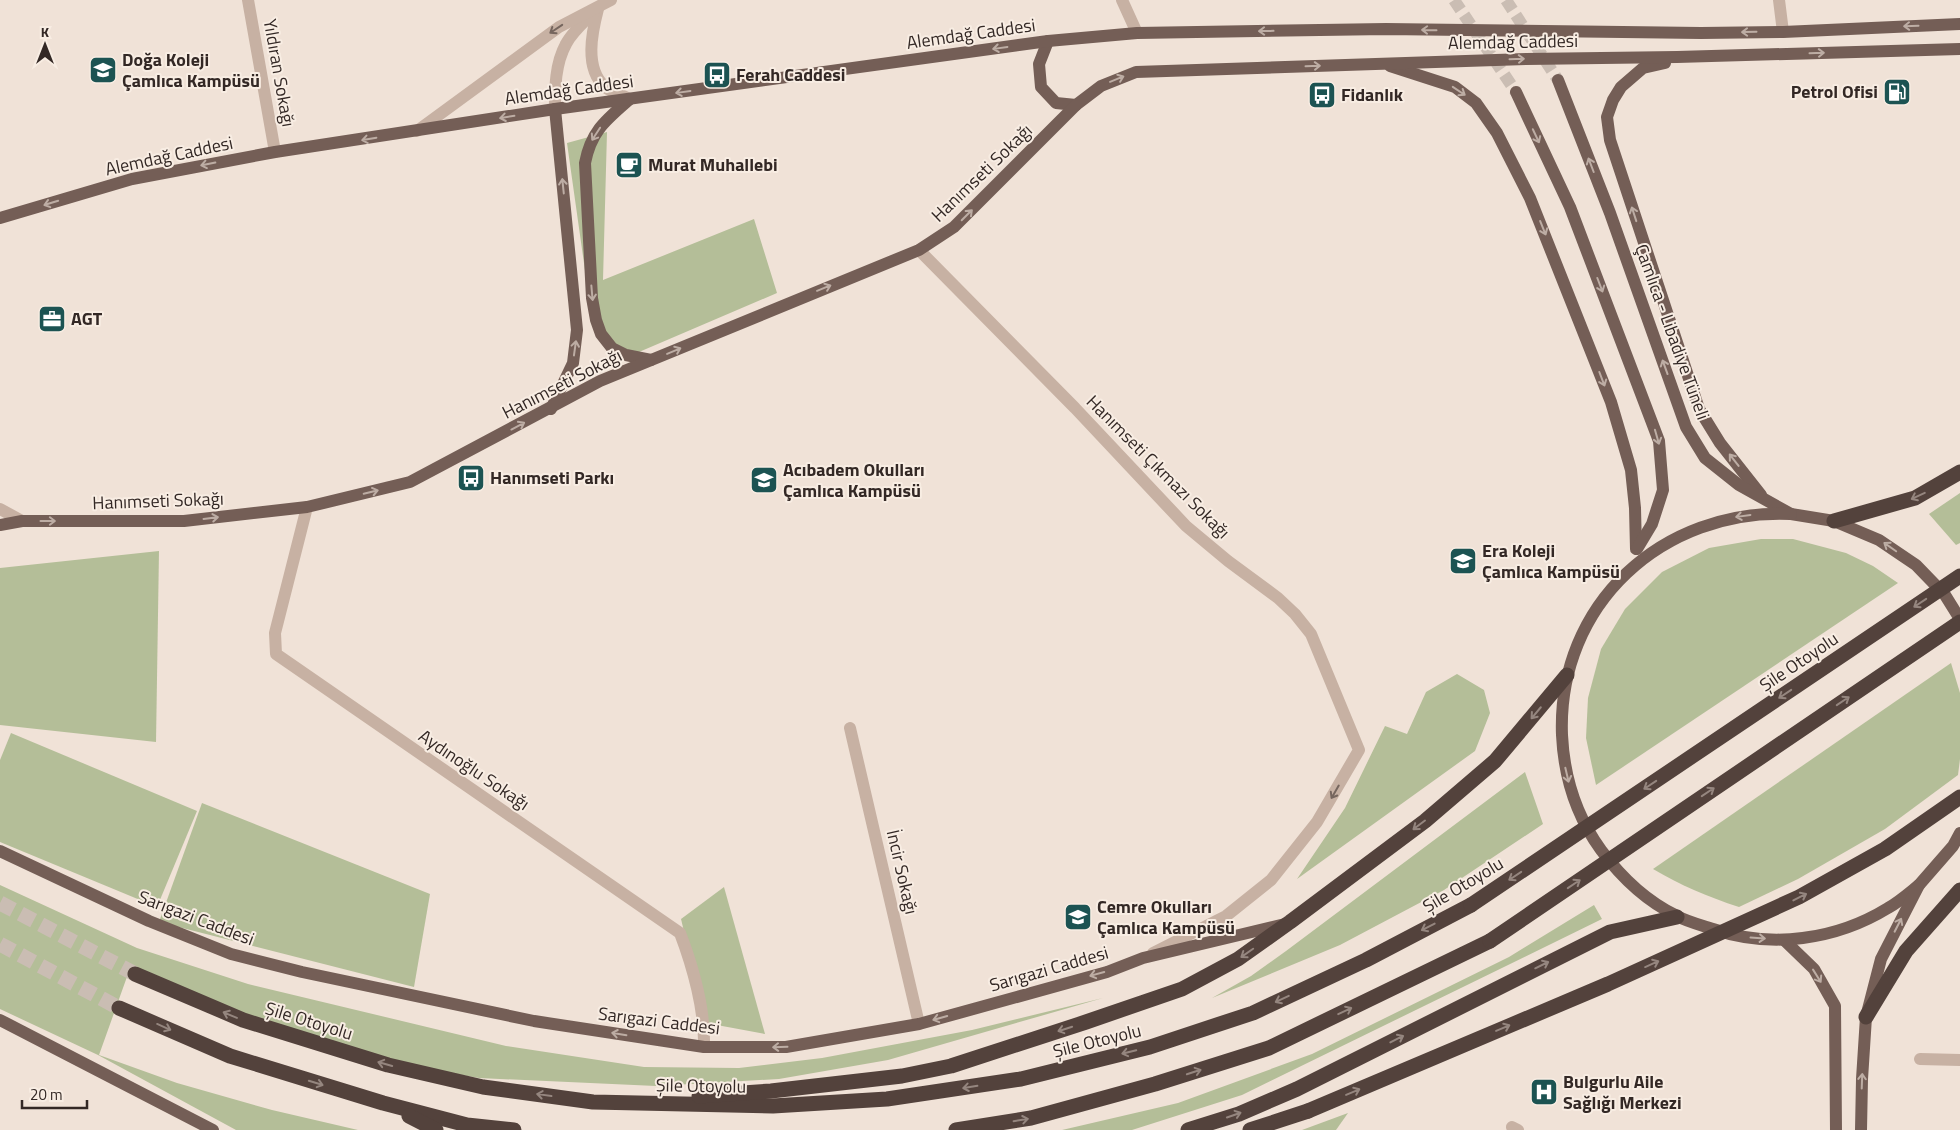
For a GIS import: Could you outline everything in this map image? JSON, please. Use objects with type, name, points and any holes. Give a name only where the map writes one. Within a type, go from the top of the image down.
[{"type":"highway","points":[[1834,521],[1915,498],[1960,472]]},
{"type":"highway","name":"Şile Otoyolu","points":[[135,974],[243,1020],[388,1065],[484,1086],[593,1102],[773,1106],[887,1099],[1021,1079],[1150,1047],[1253,1013],[1366,960],[1471,905],[1960,576]]},
{"type":"highway","points":[[956,1130],[1031,1118],[1155,1084],[1269,1048],[1490,941],[1960,620]]},
{"type":"highway","points":[[593,1102],[771,1091],[902,1076],[951,1066],[1182,989],[1238,959],[1425,820],[1495,761],[1567,675]]},
{"type":"highway","points":[[1250,1130],[1308,1111],[1617,980],[1800,897],[1886,849],[1960,797]]},
{"type":"highway","points":[[1866,1017],[1906,951],[1960,890]]},
{"type":"highway","points":[[1188,1130],[1239,1114],[1297,1089],[1610,932],[1677,917]]},
{"type":"highway","points":[[119,1008],[230,1056],[383,1103],[467,1125],[514,1130]]},
{"type":"highway","points":[[383,1103],[436,1130]]},
{"type":"main road","name":"Alemdağ Caddesi","points":[[0,218],[132,179],[275,152],[630,99],[1048,41],[1137,33],[1386,29],[1701,33],[1783,32],[1960,24]]},
{"type":"main road","points":[[1048,41],[1039,64],[1041,86],[1056,102],[1076,106]]},
{"type":"main road","name":"Alemdağ Caddesi","points":[[1076,106],[1101,86],[1136,72],[1381,63],[1960,49]]},
{"type":"main road","points":[[1699,56],[1643,68],[1621,86],[1613,100],[1607,117],[1610,140],[1700,409],[1720,443],[1764,498]]},
{"type":"main road","points":[[1381,63],[1455,87],[1476,103],[1497,133],[1530,198],[1611,402],[1631,470],[1635,508],[1636,549]]},
{"type":"main road","name":"Çamlıca - Libadiye Tüneli","points":[[1558,80],[1610,213],[1686,427],[1705,458],[1739,485],[1791,514],[1834,521],[1879,540],[1916,565],[1945,595],[1960,620]]},
{"type":"main road","points":[[1516,92],[1570,207],[1659,441],[1662,490],[1652,524],[1618,581],[1596,609],[1584,631],[1567,675],[1561,716],[1562,748],[1572,796],[1591,836],[1617,871],[1649,899],[1677,917],[1735,937],[1784,940],[1819,936],[1856,925],[1889,908],[1919,885],[1953,846],[1960,833]]},
{"type":"main road","points":[[630,99],[602,124],[588,146],[585,163],[592,298],[601,334],[612,348],[626,355],[652,360]]},
{"type":"main road","name":"Hanımseti Sokağı","points":[[0,525],[22,521],[184,521],[307,507],[410,482],[551,409],[600,381],[919,250],[954,227],[1076,106]]},
{"type":"main road","points":[[551,409],[573,364],[577,330],[555,110]]},
{"type":"main road","points":[[1618,581],[1643,558],[1673,539],[1709,523],[1737,516],[1767,513],[1791,514]]},
{"type":"main road","name":"Sarıgazi Caddesi","points":[[0,851],[149,921],[231,954],[302,972],[534,1021],[704,1047],[786,1047],[919,1024],[1107,972],[1143,958]]},
{"type":"main road","points":[[1861,1130],[1866,1017],[1881,959],[1919,885]]},
{"type":"main road","points":[[1143,958],[1290,922]]},
{"type":"main road","points":[[1784,940],[1814,969],[1835,1006],[1836,1130]]},
{"type":"main road","points":[[0,1020],[213,1130]]},
{"type":"street","name":"Yıldıran Sokağı","points":[[248,0],[275,152]]},
{"type":"street","points":[[417,131],[559,27],[611,0]]},
{"type":"street","points":[[1122,0],[1137,33]]},
{"type":"street","points":[[1779,0],[1783,32]]},
{"type":"street","points":[[599,6],[592,31],[591,44],[596,70],[600,81],[607,88],[630,99]]},
{"type":"street","points":[[555,110],[555,88],[562,53],[571,36],[599,6]]},
{"type":"street","name":"Hanımseti Çıkmazı Sokağı","points":[[919,250],[1075,408],[1186,526],[1228,561],[1278,598],[1295,614],[1311,634],[1359,750]]},
{"type":"street","name":"Aydınoğlu Sokağı","points":[[307,507],[275,634],[276,654],[680,933],[690,957],[705,1029],[704,1047]]},
{"type":"street","points":[[0,509],[22,521]]},
{"type":"street","name":"İncir Sokağı","points":[[850,728],[919,1024]]},
{"type":"street","name":"Sarıgazi Caddesi","points":[[1143,958],[1226,916],[1272,880],[1318,822],[1359,750]]},
{"type":"street","points":[[1920,1058],[1960,1060]]},
{"type":"green space","points":[[607,132],[603,280],[754,219],[777,293],[625,358],[593,327],[567,143]]},
{"type":"green space","points":[[1960,493],[1960,543],[1956,545],[1929,514]]},
{"type":"green space","points":[[1761,539],[1793,539],[1846,553],[1873,566],[1898,583],[1596,785],[1586,738],[1588,698],[1601,649],[1625,609],[1662,572],[1709,548]]},
{"type":"green space","points":[[159,551],[156,742],[0,725],[0,568]]},
{"type":"green space","points":[[1951,663],[1960,693],[1960,759],[1958,775],[1885,829],[1798,879],[1739,907],[1695,890],[1653,869]]},
{"type":"green space","points":[[1457,674],[1484,690],[1490,713],[1475,751],[1297,879],[1345,808],[1385,726],[1407,734],[1426,692]]},
{"type":"green space","points":[[11,733],[197,811],[157,907],[0,842],[0,760]]},
{"type":"green space","points":[[1525,772],[1543,824],[1444,890],[1340,945],[1212,998],[1251,976],[1286,951]]},
{"type":"green space","points":[[202,803],[430,894],[414,987],[159,922]]},
{"type":"green space","points":[[0,885],[137,948],[248,984],[506,1046],[644,1067],[739,1068],[822,1058],[972,1030],[1103,998],[888,1060],[779,1079],[656,1086],[479,1078],[363,1058],[128,974],[99,1055],[177,1083],[272,1110],[358,1130],[236,1130],[98,1055],[0,1009]]},
{"type":"green space","points":[[724,887],[765,1034],[706,1023],[681,919]]},
{"type":"green space","points":[[1594,905],[1602,919],[1242,1095],[1132,1130],[1062,1130],[1178,1103],[1312,1054],[1509,957]]},
{"type":"green space","points":[[1348,1113],[1336,1130],[1302,1130]]},
{"type":"tunnel","points":[[1454,0],[1516,92]]},
{"type":"tunnel","points":[[1506,0],[1558,80]]},
{"type":"tunnel","points":[[0,903],[135,974]]},
{"type":"tunnel","points":[[0,944],[119,1008]]},
{"type":"place","name":"Doğa Koleji Çamlıca Kampüsü","points":[[103,70]]},
{"type":"place","name":"Ferah Caddesi","points":[[717,75]]},
{"type":"place","name":"Petrol Ofisi","points":[[1897,92]]},
{"type":"place","name":"Fidanlık","points":[[1322,95]]},
{"type":"place","name":"Murat Muhallebi","points":[[629,165]]},
{"type":"place","name":"AGT","points":[[52,319]]},
{"type":"place","name":"Hanımseti Parkı","points":[[471,478]]},
{"type":"place","name":"Acıbadem Okulları Çamlıca Kampüsü","points":[[764,480]]},
{"type":"place","name":"Era Koleji Çamlıca Kampüsü","points":[[1463,561]]},
{"type":"place","name":"Cemre Okulları Çamlıca Kampüsü","points":[[1078,917]]},
{"type":"place","name":"Bulgurlu Aile Sağlığı Merkezi","points":[[1544,1092]]}]
